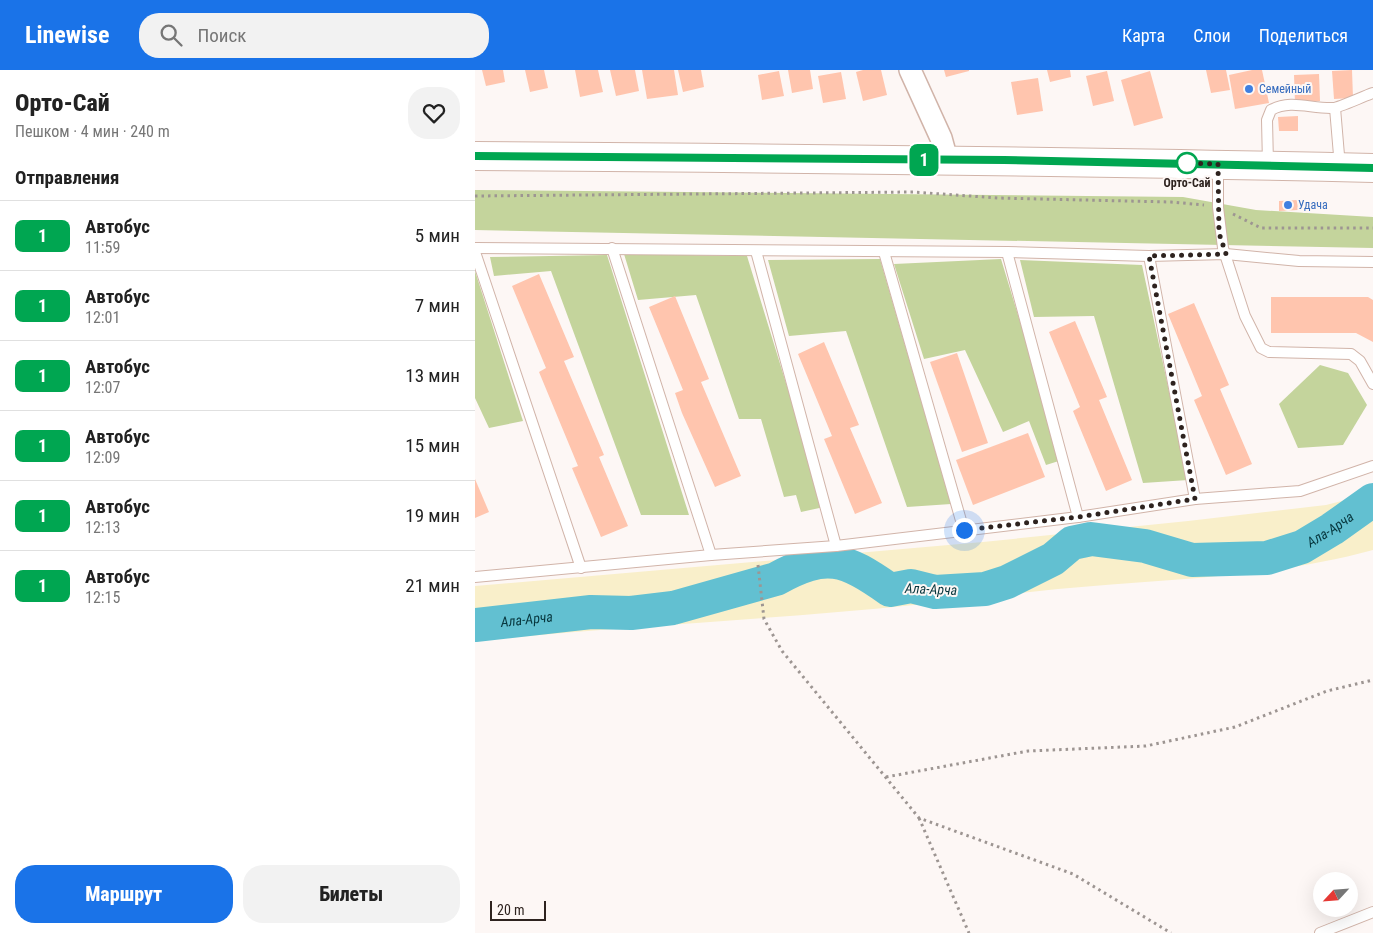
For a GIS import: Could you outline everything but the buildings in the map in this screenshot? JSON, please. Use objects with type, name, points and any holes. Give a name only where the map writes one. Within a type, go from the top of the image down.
[{"type":"main road","points":[[475,156],[947,160],[1373,168]]},
{"type":"street","points":[[910,70],[941,138],[947,160]]},
{"type":"lane","points":[[1269,166],[1267,120],[1271,110],[1289,104],[1335,108],[1352,99],[1373,93]]},
{"type":"lane","points":[[1335,108],[1340,168]]},
{"type":"lane","points":[[1218,164],[1219,233],[1245,316],[1261,348],[1269,352],[1351,354],[1360,361],[1373,384]]},
{"type":"lane","points":[[475,248],[1007,252],[1149,256],[1226,254],[1299,261],[1373,262]]},
{"type":"lane","points":[[612,248],[711,555]]},
{"type":"lane","points":[[756,251],[836,546]]},
{"type":"lane","points":[[475,252],[581,568]]},
{"type":"lane","points":[[884,252],[964,530]]},
{"type":"lane","points":[[1007,252],[1078,517]]},
{"type":"lane","points":[[1149,256],[1195,499]]},
{"type":"lane","points":[[475,577],[711,555],[836,546],[1078,517],[1195,499],[1299,491],[1373,466]]},
{"type":"lane","points":[[1320,933],[1373,912]]},
{"type":"path","points":[[475,196],[913,192],[998,198],[1171,202],[1224,208],[1242,220],[1261,228],[1373,228]]},
{"type":"path","points":[[757,552],[764,619],[782,651],[919,818],[969,933]]},
{"type":"path","points":[[886,777],[1028,752],[1146,746],[1235,728],[1327,691],[1373,680]]},
{"type":"path","points":[[919,818],[1073,874],[1171,933]]},
{"type":"green space","points":[[475,190],[1183,197],[1256,210],[1373,217],[1373,248],[475,230]]},
{"type":"green space","points":[[624,254],[747,256],[824,507],[801,512],[796,495],[784,497],[761,419],[739,419],[696,295],[638,300]]},
{"type":"green space","points":[[607,255],[689,515],[641,515],[551,271],[494,276],[490,257]]},
{"type":"green space","points":[[880,259],[951,504],[907,507],[846,331],[789,336],[768,260]]},
{"type":"green space","points":[[1001,259],[1062,460],[1046,465],[1029,421],[1003,432],[965,350],[924,359],[894,264]]},
{"type":"green space","points":[[1020,260],[1142,265],[1188,480],[1143,483],[1094,316],[1034,317]]},
{"type":"green space","points":[[475,271],[523,421],[489,428],[475,398]]},
{"type":"green space","points":[[1320,365],[1348,373],[1367,405],[1343,445],[1298,448],[1279,404]]},
{"type":"sand","points":[[1373,493],[1373,550],[1296,566],[1217,576],[1058,589],[859,610],[475,641],[475,586],[983,542],[1188,521],[1326,505]]},
{"type":"waterway","name":"Ала-Арча","points":[[475,625],[591,612],[631,613],[673,608],[776,579],[809,564],[822,562],[835,562],[847,565],[890,590],[911,586],[935,592],[985,589],[1007,582],[1053,559],[1072,543],[1091,539],[1145,546],[1192,560],[1267,558],[1302,547],[1332,529],[1373,500]]},
{"type":"bus line","name":"1","points":[[475,156],[1004,160],[1373,168]]},
{"type":"place","name":"Семейный","points":[[1249,89]]},
{"type":"place","name":"Орто-Сай","points":[[1187,163]]},
{"type":"place","name":"Удача","points":[[1288,205]]},
{"type":"route","points":[[964,530],[1078,517],[1195,499],[1149,256],[1226,254],[1219,233],[1218,164],[1187,163]]}]
